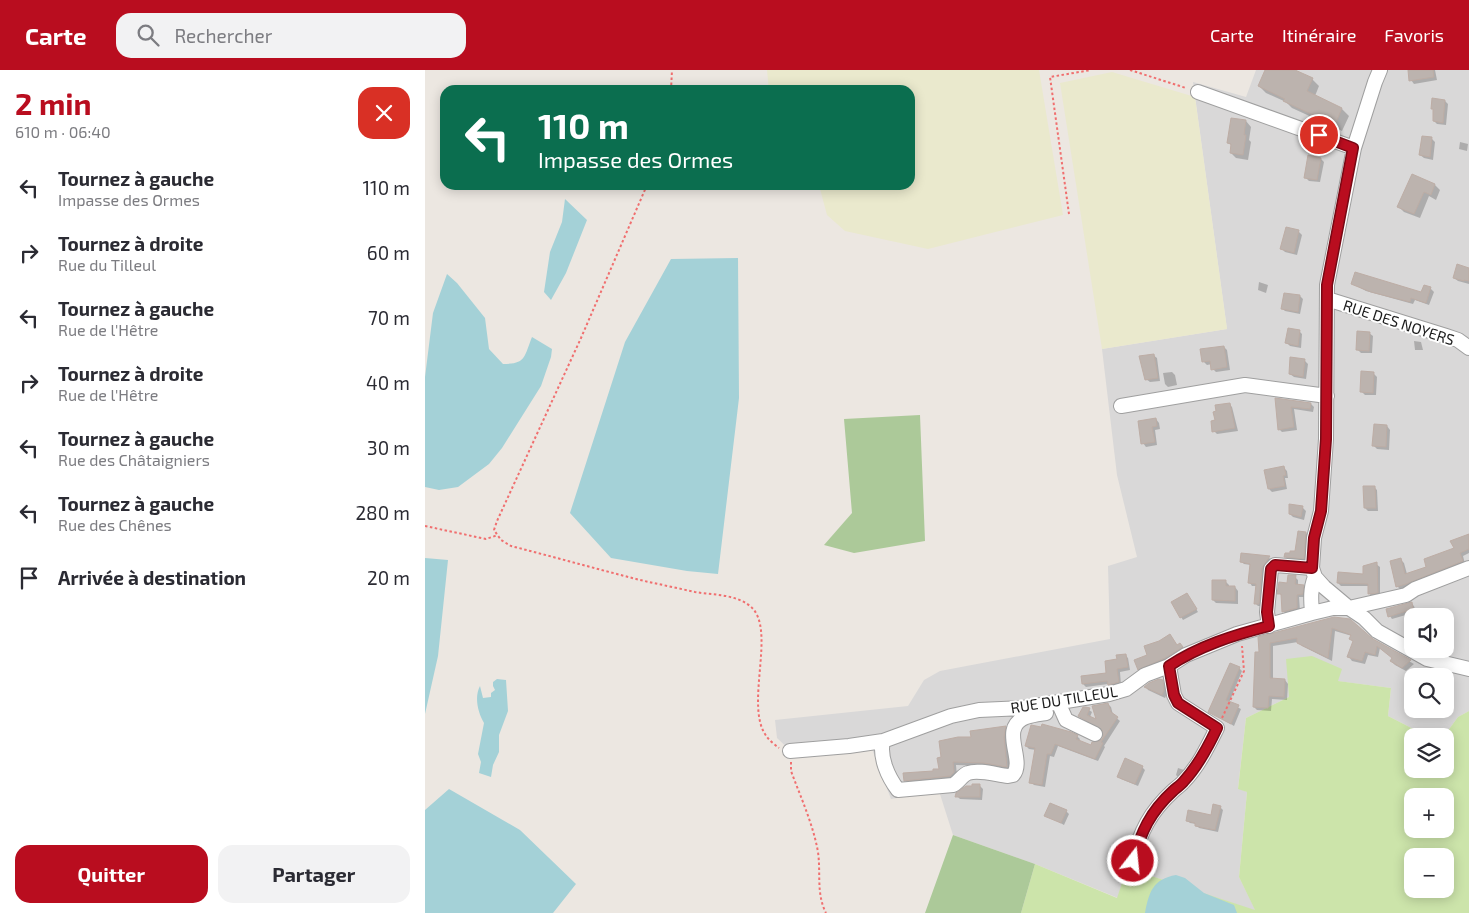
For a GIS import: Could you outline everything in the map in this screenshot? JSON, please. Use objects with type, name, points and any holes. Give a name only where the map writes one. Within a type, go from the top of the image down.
[{"type":"street","points":[[1312,613],[1310,599],[1314,572],[1314,538],[1321,511],[1326,439],[1327,285],[1353,148],[1380,70]]},
{"type":"street","points":[[1198,92],[1353,148]]},
{"type":"street","name":"RUE DES NOYERS","points":[[1327,299],[1458,340],[1469,348]]},
{"type":"street","points":[[1121,406],[1245,385],[1327,396]]},
{"type":"street","points":[[1269,626],[1267,612],[1271,569],[1275,565],[1314,572],[1349,608],[1364,618],[1377,631],[1427,659],[1469,669]]},
{"type":"street","name":"RUE DU TILLEUL","points":[[790,751],[883,741],[916,728],[970,712],[1060,706],[1109,694],[1126,689],[1145,675],[1169,666],[1186,655],[1240,633],[1333,608],[1349,608],[1406,595],[1415,589],[1469,568]]},
{"type":"street","points":[[1133,861],[1139,837],[1147,822],[1172,792],[1185,781],[1208,746],[1217,728],[1178,703],[1174,695],[1169,666]]},
{"type":"street","points":[[883,741],[881,750],[890,780],[898,790],[953,785],[967,773],[974,772],[1013,775],[1017,768],[1013,731],[1017,724],[1025,717],[1060,706],[1066,720],[1095,734]]},
{"type":"path","points":[[671,85],[672,70]]},
{"type":"path","points":[[1069,214],[1050,78],[1091,70]]},
{"type":"path","points":[[1130,70],[1198,92]]},
{"type":"path","points":[[645,190],[581,338],[494,530],[501,540],[511,546],[640,580],[739,599],[751,606],[759,617],[761,633],[760,721],[767,737],[778,747],[790,751],[791,771],[813,830],[818,855],[818,887],[821,904],[826,913]]},
{"type":"path","points":[[425,526],[486,539],[498,535]]},
{"type":"path","points":[[1217,728],[1244,671],[1240,633]]},
{"type":"shaded area","points":[[1256,70],[1469,70],[1469,711],[1458,717],[1450,728],[1411,728],[1388,716],[1391,688],[1337,681],[1289,697],[1246,718],[1238,788],[1247,792],[1239,877],[1256,911],[1127,868],[1118,898],[1035,864],[953,835],[939,791],[891,799],[872,749],[797,757],[777,738],[775,720],[908,706],[924,680],[940,671],[1110,639],[1108,566],[1137,557],[1117,475],[1102,349],[1227,329],[1193,82],[1246,97]]},
{"type":"green space","points":[[767,70],[1039,70],[1063,215],[928,249],[845,231],[827,215],[820,190],[915,190],[915,85],[768,85]]},
{"type":"green space","points":[[1112,72],[1195,97],[1227,329],[1102,349],[1060,83]]},
{"type":"green space","points":[[920,415],[925,541],[854,553],[824,545],[852,513],[844,419]]},
{"type":"green space","points":[[1312,656],[1342,669],[1338,681],[1391,688],[1388,716],[1411,728],[1404,728],[1404,778],[1454,778],[1454,728],[1450,728],[1458,717],[1469,711],[1469,913],[1021,913],[1035,864],[1117,898],[1127,868],[1255,910],[1239,877],[1247,792],[1238,789],[1246,718],[1289,697],[1286,659]]},
{"type":"green space","points":[[953,835],[1035,864],[1021,913],[925,913]]},
{"type":"water","points":[[565,199],[587,220],[566,273],[551,300],[544,292],[550,252],[562,222]]},
{"type":"water","points":[[738,258],[739,398],[718,574],[687,571],[611,558],[570,513],[625,342],[671,259]]},
{"type":"water","points":[[447,274],[457,283],[485,318],[489,349],[503,364],[520,361],[532,337],[552,349],[541,386],[502,448],[489,464],[458,487],[439,490],[425,487],[425,377],[433,313]]},
{"type":"water","points":[[425,558],[448,560],[438,656],[425,714]]},
{"type":"water","points":[[497,679],[506,680],[508,711],[499,735],[499,752],[493,765],[491,777],[479,773],[481,762],[478,754],[484,723],[480,715],[477,695],[480,686],[483,698],[491,697],[491,693],[495,690],[493,682]]},
{"type":"water","points":[[449,789],[520,830],[576,884],[553,913],[425,913],[425,810]]},
{"type":"water","points":[[1176,875],[1185,878],[1204,893],[1234,905],[1237,913],[1145,913],[1148,899],[1157,883]]},
{"type":"building","points":[[1265,70],[1295,70],[1313,78],[1307,91],[1342,108],[1335,125],[1283,101],[1285,99],[1258,86]]},
{"type":"building","points":[[1408,70],[1433,70],[1434,77],[1409,81]]},
{"type":"building","points":[[1432,98],[1445,100],[1443,123],[1433,121]]},
{"type":"building","points":[[1231,118],[1246,120],[1243,155],[1230,153],[1231,144],[1227,143]]},
{"type":"building","points":[[1422,136],[1432,137],[1430,157],[1419,155]]},
{"type":"building","points":[[1308,155],[1321,158],[1317,180],[1304,178]]},
{"type":"building","points":[[1412,174],[1435,184],[1431,195],[1424,192],[1414,214],[1397,207]]},
{"type":"building","points":[[1286,227],[1299,230],[1294,253],[1280,249]]},
{"type":"building","points":[[1457,264],[1469,268],[1469,281],[1453,278]]},
{"type":"building","points":[[1355,272],[1421,292],[1424,285],[1431,287],[1426,303],[1411,298],[1410,302],[1371,292],[1351,284]]},
{"type":"building","points":[[1284,293],[1300,295],[1298,312],[1281,309]]},
{"type":"building","points":[[1288,328],[1300,330],[1298,346],[1285,343]]},
{"type":"building","points":[[1357,331],[1370,332],[1369,351],[1356,350]]},
{"type":"building","points":[[1224,346],[1227,367],[1211,370],[1210,361],[1202,362],[1200,349]]},
{"type":"building","points":[[1154,354],[1158,378],[1145,380],[1139,356]]},
{"type":"building","points":[[1290,357],[1305,359],[1303,377],[1289,374]]},
{"type":"building","points":[[1361,371],[1374,372],[1373,393],[1360,392]]},
{"type":"building","points":[[1275,398],[1311,403],[1310,409],[1291,407],[1294,427],[1278,430]]},
{"type":"building","points":[[1230,403],[1235,428],[1212,432],[1211,421],[1215,420],[1213,412],[1216,411],[1215,405]]},
{"type":"building","points":[[1156,418],[1157,426],[1152,427],[1155,442],[1141,444],[1138,421]]},
{"type":"building","points":[[1374,424],[1387,425],[1386,447],[1372,446]]},
{"type":"building","points":[[1284,466],[1286,475],[1283,476],[1285,486],[1268,489],[1264,470]]},
{"type":"building","points":[[1363,486],[1375,486],[1376,508],[1364,508]]},
{"type":"building","points":[[1289,504],[1303,506],[1301,517],[1289,514]]},
{"type":"building","points":[[1298,531],[1306,532],[1304,559],[1284,557],[1285,553],[1295,551]]},
{"type":"building","points":[[1469,534],[1469,549],[1460,553],[1463,561],[1396,587],[1390,561],[1401,558],[1405,574],[1426,567],[1424,559],[1454,548],[1450,541]]},
{"type":"building","points":[[1241,553],[1270,556],[1262,568],[1259,604],[1254,604],[1256,584],[1248,583],[1250,564],[1240,562]]},
{"type":"building","points":[[1377,562],[1378,593],[1368,594],[1368,584],[1337,583],[1338,572],[1363,574],[1363,566]]},
{"type":"building","points":[[1288,575],[1296,575],[1295,584],[1304,585],[1303,594],[1297,595],[1297,608],[1282,612],[1281,594],[1277,594],[1279,582],[1287,583]]},
{"type":"building","points":[[1212,580],[1226,580],[1226,586],[1235,586],[1235,601],[1212,600]]},
{"type":"building","points":[[1187,593],[1197,609],[1180,618],[1171,602]]},
{"type":"building","points":[[1412,602],[1413,608],[1404,608],[1404,612],[1388,617],[1386,609]]},
{"type":"building","points":[[1334,617],[1350,619],[1373,639],[1404,656],[1404,658],[1411,660],[1402,668],[1390,661],[1392,658],[1377,646],[1375,655],[1365,652],[1362,661],[1347,657],[1353,641],[1349,639],[1351,635],[1332,628],[1328,658],[1297,643],[1297,638],[1270,643],[1270,678],[1285,679],[1284,697],[1269,696],[1268,708],[1253,707],[1255,652],[1259,652],[1258,637]]},
{"type":"building","points":[[1170,634],[1177,645],[1180,643],[1183,647],[1165,658],[1138,670],[1134,660],[1147,655],[1144,646],[1159,641]]},
{"type":"building","points":[[1126,654],[1128,667],[1117,669],[1119,682],[1108,685],[1107,681],[1082,684],[1081,676],[1106,673],[1105,661],[1117,659],[1116,655]]},
{"type":"building","points":[[1230,663],[1240,667],[1226,700],[1239,705],[1231,724],[1208,712]]},
{"type":"building","points":[[1159,679],[1163,680],[1164,690],[1162,695],[1144,687],[1149,683]]},
{"type":"building","points":[[1108,703],[1111,712],[1118,717],[1101,742],[1103,743],[1095,759],[1055,744],[1051,754],[1047,754],[1042,785],[1029,783],[1035,748],[1025,746],[1031,725],[1041,727],[1042,724],[1071,732],[1078,735],[1076,739],[1091,745],[1092,742],[1103,738],[1102,730],[1078,716],[1083,707],[1086,707],[1090,708],[1087,715],[1096,719],[1092,706]]},
{"type":"building","points":[[1006,726],[1004,737],[1007,767],[984,763],[953,762],[954,772],[950,776],[904,781],[903,773],[939,769],[937,758],[941,757],[939,741],[958,737],[971,737],[970,731]]},
{"type":"building","points":[[1125,758],[1143,766],[1135,784],[1117,777]]},
{"type":"building","points":[[972,784],[980,784],[980,797],[955,797],[956,793],[966,786],[972,786]]},
{"type":"building","points":[[1050,803],[1067,810],[1061,823],[1044,816]]},
{"type":"building","points":[[1213,804],[1221,806],[1215,830],[1195,826],[1195,823],[1186,821],[1188,810],[1211,815]]},
{"type":"route","points":[[1133,861],[1139,837],[1147,822],[1172,792],[1185,781],[1208,746],[1217,728],[1178,703],[1174,695],[1169,666],[1186,655],[1237,634],[1269,626],[1267,612],[1271,569],[1275,565],[1312,568],[1314,538],[1321,511],[1326,439],[1327,285],[1353,148],[1319,135]]}]
